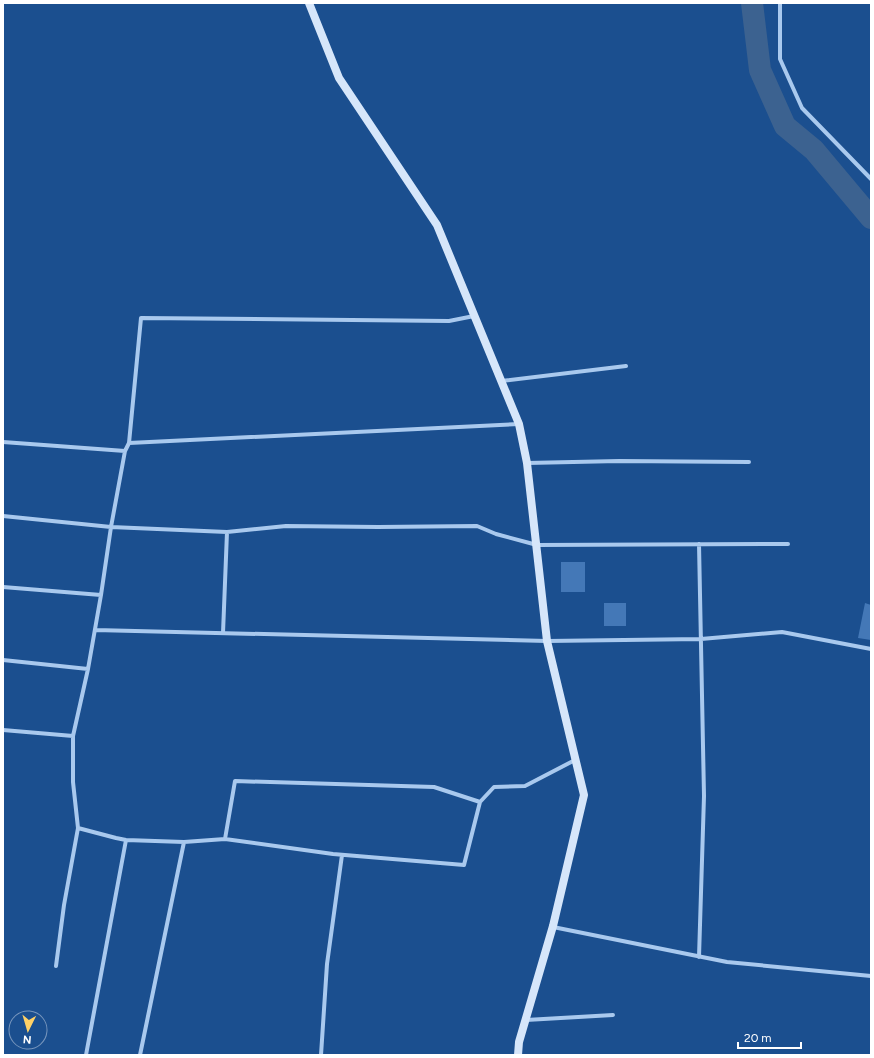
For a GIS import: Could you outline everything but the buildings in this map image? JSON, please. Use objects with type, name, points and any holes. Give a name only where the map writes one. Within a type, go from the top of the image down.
[{"type":"street","points":[[309,3],[339,78],[437,226],[519,424],[527,463],[548,641],[584,795],[553,926],[519,1042],[518,1055]]},
{"type":"street","points":[[780,3],[780,59],[802,108],[871,179]]},
{"type":"street","points":[[56,966],[64,905],[78,828],[73,782],[73,736],[88,669],[125,451],[129,443],[141,318],[449,321],[474,316]]},
{"type":"street","points":[[501,381],[626,366]]},
{"type":"street","points":[[129,443],[519,424]]},
{"type":"street","points":[[3,442],[125,451]]},
{"type":"street","points":[[527,463],[619,461],[749,462]]},
{"type":"street","points":[[3,516],[111,527],[227,532],[286,526],[477,526],[496,534],[537,546],[788,544]]},
{"type":"street","points":[[223,633],[227,532]]},
{"type":"street","points":[[699,544],[704,796],[699,957]]},
{"type":"street","points":[[3,587],[101,595]]},
{"type":"street","points":[[95,630],[548,641],[700,639],[782,632],[871,649]]},
{"type":"street","points":[[3,660],[88,669]]},
{"type":"street","points":[[3,730],[73,736]]},
{"type":"street","points":[[78,828],[126,840],[184,842],[225,839],[342,855],[464,865],[480,802],[494,787],[524,786],[576,760]]},
{"type":"street","points":[[225,839],[236,781],[434,788],[480,802]]},
{"type":"street","points":[[86,1055],[126,840]]},
{"type":"street","points":[[140,1055],[184,842]]},
{"type":"street","points":[[321,1055],[327,964],[342,855]]},
{"type":"street","points":[[553,926],[727,962],[871,976]]},
{"type":"street","points":[[526,1020],[613,1015]]},
{"type":"waterway","points":[[752,3],[760,70],[785,126],[814,150],[871,218]]}]
